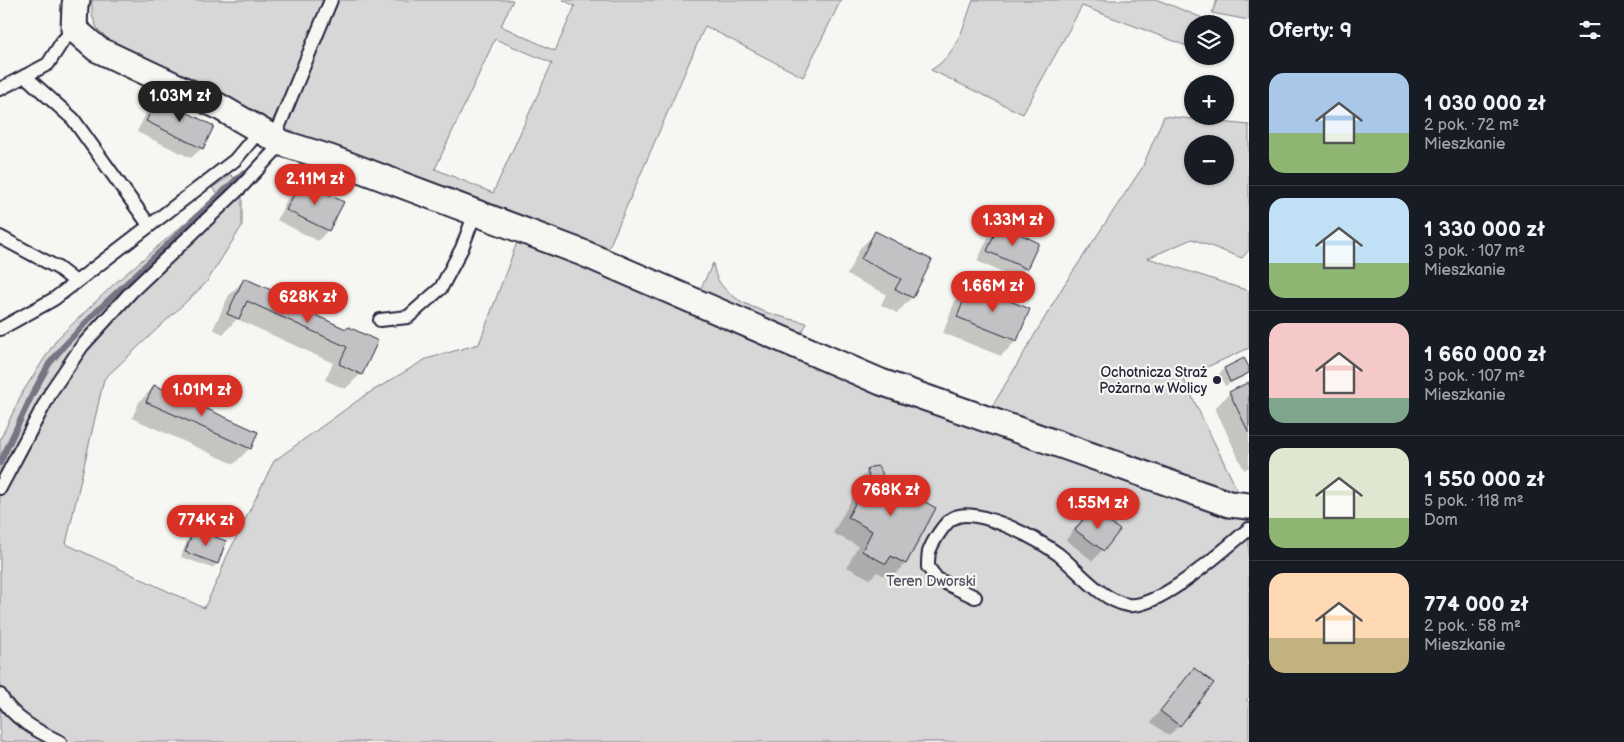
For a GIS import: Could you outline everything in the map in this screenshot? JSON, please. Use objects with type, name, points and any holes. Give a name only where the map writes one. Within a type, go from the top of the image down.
[{"type":"street","points":[[77,0],[75,4],[74,29],[97,49],[218,106],[272,137],[583,253],[881,382],[1229,504],[1249,506]]},
{"type":"lane","points":[[0,488],[52,390],[82,346],[131,292],[242,186],[272,137],[331,0]]},
{"type":"lane","points":[[0,89],[48,64],[62,42],[74,29]]},
{"type":"lane","points":[[25,76],[73,120],[149,226]]},
{"type":"lane","points":[[0,329],[54,299],[235,160],[272,137]]},
{"type":"lane","points":[[380,320],[408,317],[441,288],[462,248],[475,212]]},
{"type":"lane","points":[[0,237],[58,268],[76,282]]},
{"type":"lane","points":[[975,597],[937,579],[928,567],[929,552],[942,529],[953,517],[966,516],[993,519],[1036,540],[1057,553],[1101,592],[1113,600],[1129,605],[1144,603],[1173,589],[1249,529]]},
{"type":"lane","points":[[0,695],[5,705],[31,727],[60,742]]},
{"type":"green space","points":[[92,0],[325,0],[270,127],[135,58],[110,41],[97,28],[92,16]]},
{"type":"green space","points":[[336,0],[513,0],[501,26],[555,51],[575,6],[563,0],[841,0],[803,77],[705,26],[606,254],[283,132]],"holes":[[[495,39],[552,63],[493,193],[435,169]]]},
{"type":"green space","points":[[973,0],[1158,0],[1195,15],[1184,15],[1184,45],[1082,6],[1023,114],[931,70],[947,56],[958,40]]},
{"type":"green space","points":[[1217,0],[1249,0],[1249,20],[1234,17],[1234,15],[1212,13]]},
{"type":"green space","points":[[1164,116],[1184,118],[1184,125],[1234,125],[1234,123],[1249,125],[1249,250],[1242,258],[1192,239],[1148,258],[1249,291],[1249,348],[1183,378],[1242,500],[989,412],[1064,285],[1142,168]]},
{"type":"green space","name":"Teren Dworski","points":[[231,175],[242,186],[242,226],[206,283],[104,379],[66,544],[204,608],[226,558],[274,461],[364,396],[426,359],[479,344],[519,237],[1229,516],[1249,521],[1249,697],[1246,700],[1249,702],[1249,742],[72,742],[63,737],[63,742],[0,742],[0,440],[22,393],[57,339],[114,284],[219,194],[212,188]]},
{"type":"green space","points":[[713,263],[717,278],[733,296],[757,309],[807,323],[800,336],[699,292]]},
{"type":"building","points":[[158,98],[214,126],[203,149],[146,121]]},
{"type":"building","points":[[301,181],[344,202],[329,231],[286,210]]},
{"type":"building","points":[[999,224],[1039,243],[1027,269],[987,251]]},
{"type":"building","points":[[875,231],[932,260],[913,298],[895,289],[901,279],[861,259]]},
{"type":"building","points":[[244,278],[271,290],[269,294],[346,329],[349,327],[378,341],[362,375],[339,364],[347,347],[247,301],[239,319],[227,314]]},
{"type":"building","points":[[970,285],[1030,309],[1017,341],[957,317]]},
{"type":"building","points":[[1244,358],[1249,367],[1249,373],[1230,382],[1224,368]]},
{"type":"building","points":[[1249,382],[1249,433],[1229,392]]},
{"type":"building","points":[[154,385],[258,432],[251,449],[146,402]]},
{"type":"building","points":[[878,466],[882,476],[898,485],[900,481],[921,492],[918,498],[936,508],[906,564],[891,556],[886,564],[862,551],[872,531],[848,517],[869,477],[867,470]]},
{"type":"building","points":[[1091,509],[1120,530],[1104,551],[1075,530]]},
{"type":"building","points":[[194,529],[226,541],[218,564],[185,552]]},
{"type":"building","points":[[1194,668],[1214,683],[1180,726],[1160,711]]},
{"type":"waterway","points":[[0,463],[32,395],[49,364],[63,347],[97,311],[243,173]]},
{"type":"place","name":"Ochotnicza Straż Pożarna w Wolicy","points":[[1217,380]]}]
